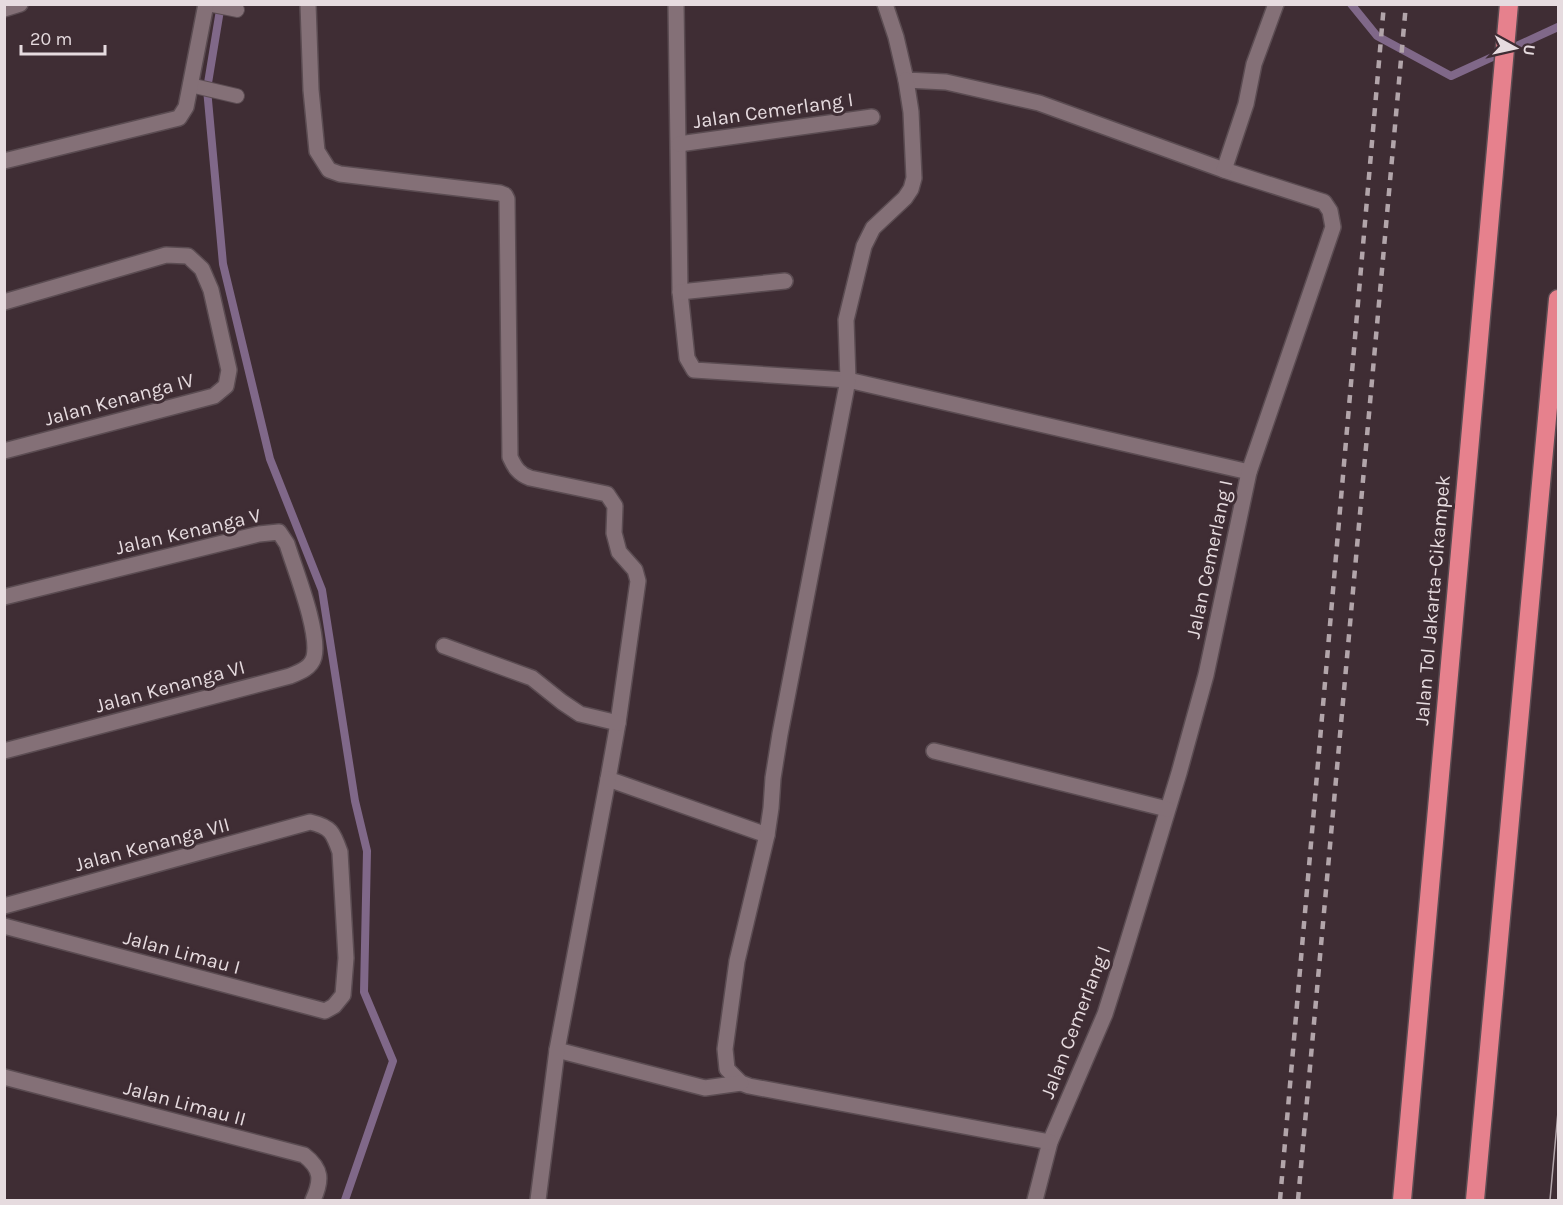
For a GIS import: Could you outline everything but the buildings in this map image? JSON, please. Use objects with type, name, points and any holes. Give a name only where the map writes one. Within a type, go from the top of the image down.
[{"type":"highway","name":"Jalan Tol Jakarta–Cikampek","points":[[1402,1200],[1509,4]]},
{"type":"highway","points":[[1475,1200],[1558,299]]},
{"type":"street","points":[[4,9],[20,4]]},
{"type":"street","points":[[308,4],[311,90],[317,151],[329,171],[505,195],[507,199],[510,457],[514,467],[522,475],[607,494],[615,506],[615,533],[619,552],[635,570],[638,581],[618,723],[557,1050],[538,1200]]},
{"type":"street","name":"Jalan Cemerlang I","points":[[676,4],[680,144],[680,292],[687,358],[694,370],[848,381],[1249,472],[1206,675],[1179,773],[1105,1014],[1050,1142],[1035,1200]]},
{"type":"street","points":[[741,1083],[728,1069],[725,1049],[737,961],[767,835],[772,778],[848,381],[846,320],[864,246],[873,228],[905,198],[914,178],[911,112],[906,80],[885,4]]},
{"type":"street","points":[[1224,170],[1246,104],[1249,78],[1276,4]]},
{"type":"street","points":[[4,161],[179,118],[195,86],[209,5]]},
{"type":"street","points":[[906,80],[946,82],[1039,103],[1224,170],[1324,202],[1330,211],[1333,227],[1249,472]]},
{"type":"street","name":"Jalan Cemerlang I","points":[[680,144],[872,117]]},
{"type":"street","name":"Jalan Kenanga IV","points":[[4,302],[166,255],[188,256],[202,269],[211,290],[229,370],[226,386],[214,396],[4,451]]},
{"type":"street","points":[[680,292],[784,281]]},
{"type":"street","name":"Jalan Kenanga V","points":[[4,597],[259,534],[279,532],[287,544],[314,631]]},
{"type":"street","name":"Jalan Kenanga VI","points":[[4,751],[305,671],[314,657],[314,631]]},
{"type":"street","points":[[444,646],[532,678],[580,714],[618,723]]},
{"type":"street","points":[[934,752],[1167,809]]},
{"type":"street","points":[[608,779],[767,835]]},
{"type":"street","name":"Jalan Kenanga VII","points":[[4,906],[310,822],[324,826],[334,835],[340,852],[346,958],[343,995]]},
{"type":"street","name":"Jalan Limau I","points":[[4,926],[325,1011],[334,1006],[343,995]]},
{"type":"street","points":[[557,1050],[705,1088],[741,1083],[1050,1142]]},
{"type":"street","name":"Jalan Limau II","points":[[4,1077],[304,1155],[315,1164],[320,1178],[313,1200]]},
{"type":"lane","points":[[209,5],[234,10]]},
{"type":"lane","points":[[195,86],[237,96]]},
{"type":"waterway","points":[[221,4],[207,89],[223,264],[270,459],[322,590],[355,801],[367,851],[364,992],[393,1061],[345,1200]]},
{"type":"waterway","points":[[1351,4],[1377,36],[1451,76],[1558,27]]},
{"type":"tram line","points":[[1550,1200],[1558,1112]]},
{"type":"railway","points":[[1280,1200],[1384,4]]},
{"type":"railway","points":[[1298,1200],[1406,4]]}]
